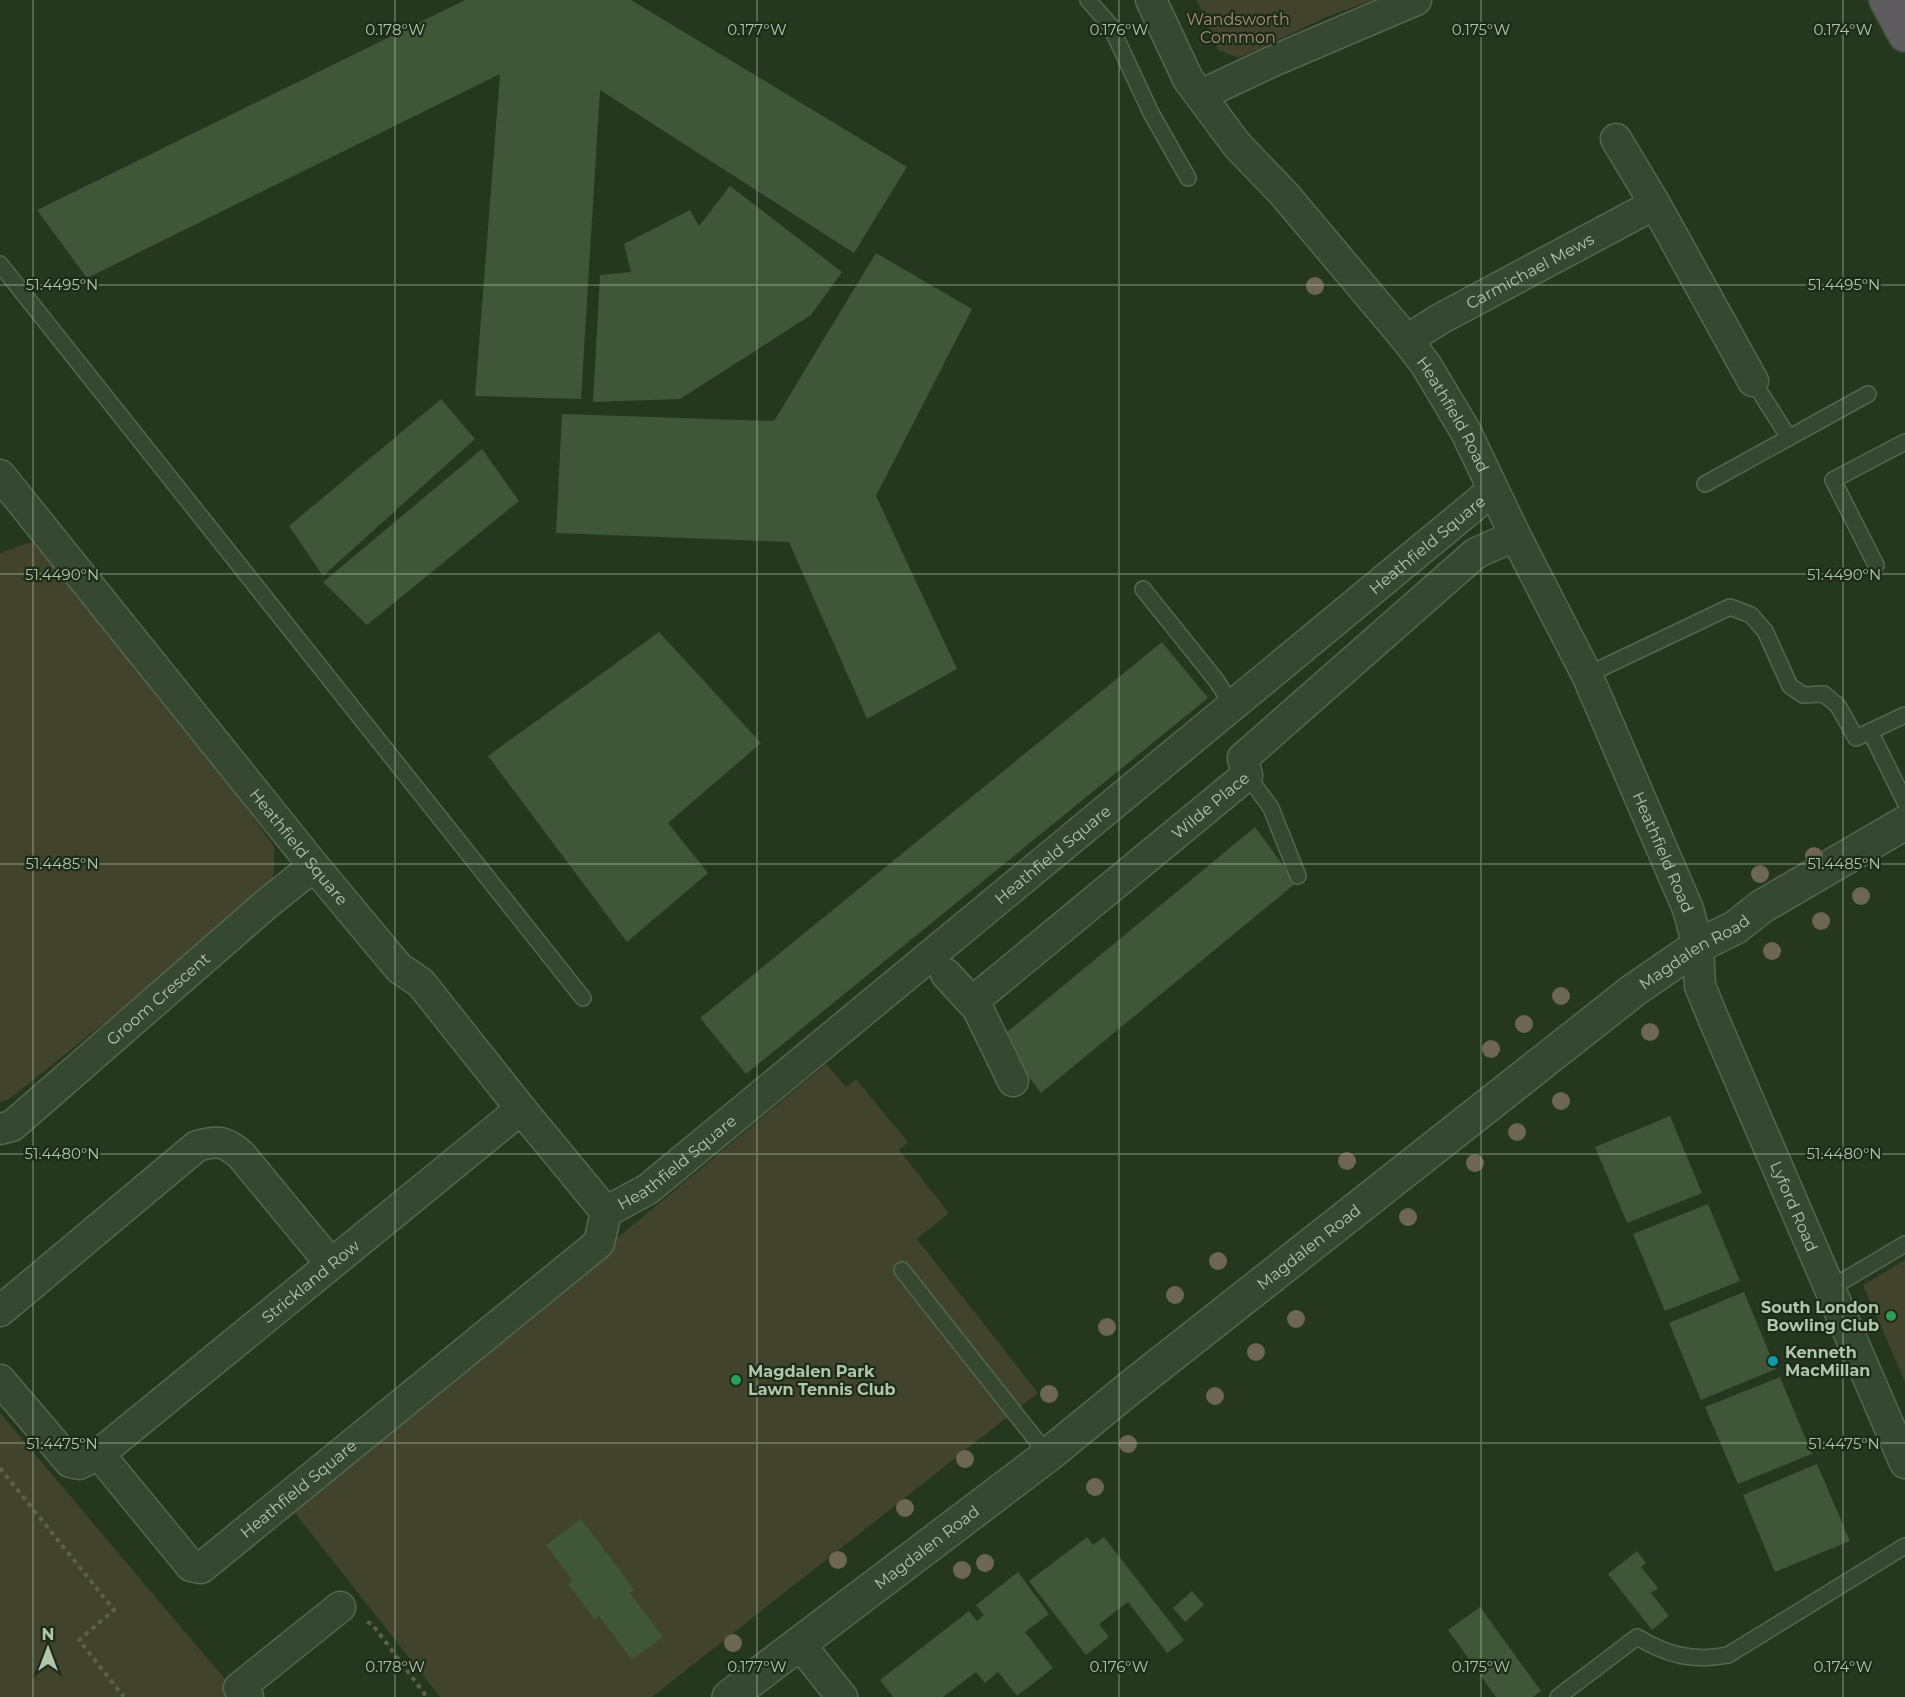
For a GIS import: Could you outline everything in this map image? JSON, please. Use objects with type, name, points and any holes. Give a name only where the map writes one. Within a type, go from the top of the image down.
[{"type":"highway","points":[[1886,0],[1905,35]]},
{"type":"street","name":"Heathfield Road","points":[[1151,0],[1188,78],[1237,145],[1284,194],[1407,340],[1426,365],[1466,432],[1514,533],[1587,675],[1688,909],[1698,946]]},
{"type":"street","points":[[1201,95],[1416,0]]},
{"type":"street","points":[[1616,139],[1754,381]]},
{"type":"street","name":"Carmichael Mews","points":[[1407,340],[1655,204]]},
{"type":"street","name":"Heathfield Square","points":[[0,475],[314,866],[399,968],[421,983],[606,1212]]},
{"type":"street","name":"Heathfield Square","points":[[99,1454],[191,1566],[201,1568],[599,1243],[606,1212],[648,1189],[1493,490]]},
{"type":"street","name":"Wilde Place","points":[[972,1002],[1247,775],[1243,758],[1476,553],[1501,542],[1514,533]]},
{"type":"street","name":"Magdalen Road","points":[[729,1697],[1048,1455],[1131,1386],[1634,990],[1698,946],[1736,927],[1761,908],[1905,823]]},
{"type":"street","name":"Groom Crescent","points":[[0,1129],[12,1126],[270,901],[314,866]]},
{"type":"street","name":"Lyford Road","points":[[1698,946],[1700,986],[1905,1463]]},
{"type":"street","points":[[946,974],[978,1009],[1012,1081]]},
{"type":"street","name":"Strickland Row","points":[[99,1454],[521,1109]]},
{"type":"street","points":[[0,1311],[197,1146],[212,1142],[230,1146],[241,1155],[331,1264]]},
{"type":"street","points":[[0,1380],[70,1462],[79,1464],[99,1454]]},
{"type":"street","points":[[248,1697],[239,1688],[340,1607]]},
{"type":"street","points":[[797,1644],[842,1697]]},
{"type":"lane","points":[[1088,0],[1110,25],[1151,113],[1188,178]]},
{"type":"lane","points":[[0,264],[583,998]]},
{"type":"lane","points":[[1754,381],[1789,438]]},
{"type":"lane","points":[[1705,484],[1868,394]]},
{"type":"lane","points":[[1876,565],[1833,480],[1905,442]]},
{"type":"lane","points":[[1143,589],[1216,680],[1233,706]]},
{"type":"lane","points":[[1587,675],[1730,607],[1751,615],[1765,631],[1790,686],[1803,695],[1824,694],[1838,706],[1856,738],[1905,715]]},
{"type":"lane","points":[[1870,731],[1905,802]]},
{"type":"lane","points":[[1247,775],[1271,808],[1298,876]]},
{"type":"lane","points":[[1831,1288],[1905,1245]]},
{"type":"lane","points":[[902,1270],[1048,1455]]},
{"type":"lane","points":[[1558,1697],[1636,1637],[1660,1651],[1706,1659],[1728,1655],[1905,1546]]},
{"type":"path","points":[[0,1468],[114,1610],[79,1640],[124,1697]]},
{"type":"path","points":[[340,1607],[372,1624],[427,1697]]},
{"type":"green space","name":"Wandsworth Common","points":[[1197,0],[1373,0],[1329,16],[1239,58],[1218,50]]},
{"type":"green space","points":[[34,541],[222,776],[274,846],[274,872],[269,891],[8,1100],[0,1102],[0,553]]},
{"type":"green space","name":"Magdalen Park Lawn Tennis Club","points":[[826,1064],[846,1087],[856,1079],[908,1142],[899,1150],[949,1213],[917,1239],[1038,1393],[652,1697],[440,1697],[292,1509]]},
{"type":"green space","name":"South London Bowling Club","points":[[1905,1260],[1905,1382],[1863,1285]]},
{"type":"green space","points":[[0,1413],[240,1697],[0,1697]]},
{"type":"building","points":[[465,0],[631,0],[907,167],[854,253],[600,90],[581,399],[475,396],[500,74],[87,278],[37,210]]},
{"type":"building","points":[[730,186],[842,272],[811,315],[680,399],[593,402],[600,275],[631,272],[624,244],[690,210],[699,226]]},
{"type":"building","points":[[876,253],[972,309],[876,496],[957,669],[867,719],[789,542],[556,533],[562,414],[774,421]]},
{"type":"building","points":[[441,399],[475,439],[323,576],[289,526]]},
{"type":"building","points":[[482,449],[519,501],[367,625],[323,582]]},
{"type":"building","points":[[659,632],[761,743],[668,823],[708,873],[627,942],[488,756]]},
{"type":"building","points":[[1162,642],[1208,698],[746,1074],[700,1018]]},
{"type":"building","points":[[1255,827],[1296,883],[1041,1093],[1000,1038]]},
{"type":"building","points":[[1670,1116],[1702,1193],[1627,1223],[1595,1147]]},
{"type":"building","points":[[1708,1204],[1740,1281],[1665,1311],[1633,1234]]},
{"type":"building","points":[[1744,1292],[1776,1369],[1701,1400],[1669,1323]]},
{"type":"building","points":[[1780,1377],[1812,1454],[1738,1484],[1705,1407]]},
{"type":"building","points":[[1817,1464],[1850,1541],[1775,1572],[1743,1495]]},
{"type":"building","points":[[581,1519],[635,1590],[630,1593],[663,1637],[632,1660],[599,1616],[595,1620],[568,1584],[573,1581],[546,1545]]},
{"type":"building","points":[[1087,1537],[1093,1545],[1104,1537],[1184,1640],[1167,1653],[1128,1602],[1099,1624],[1109,1637],[1086,1655],[1029,1581]]},
{"type":"building","points":[[1637,1551],[1646,1563],[1641,1567],[1658,1588],[1651,1593],[1669,1616],[1652,1630],[1608,1574]]},
{"type":"building","points":[[1018,1572],[1049,1614],[1025,1632],[1053,1668],[1017,1696],[998,1672],[985,1683],[976,1672],[943,1697],[893,1697],[880,1680],[969,1611],[977,1621],[984,1615],[976,1605]]},
{"type":"building","points":[[1192,1591],[1204,1605],[1185,1622],[1173,1608]]},
{"type":"building","points":[[1480,1607],[1541,1691],[1533,1697],[1496,1697],[1448,1630]]},
{"type":"place","name":"South London Bowling Club","points":[[1891,1316]]},
{"type":"place","name":"Kenneth MacMillan","points":[[1773,1361]]},
{"type":"place","name":"Magdalen Park Lawn Tennis Club","points":[[736,1380]]}]
